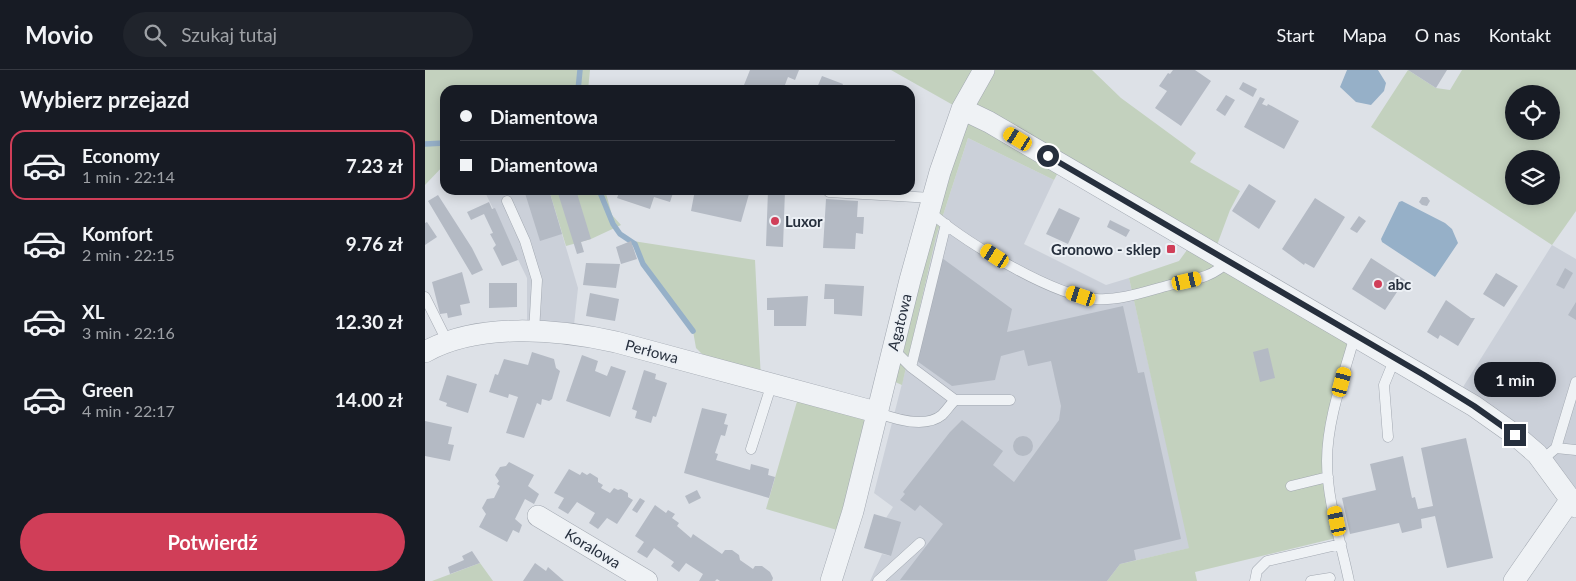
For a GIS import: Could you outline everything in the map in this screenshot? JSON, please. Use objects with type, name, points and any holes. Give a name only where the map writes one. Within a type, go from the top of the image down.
[{"type":"street","name":"Agatowa","points":[[831,581],[849,525],[930,204],[949,141],[962,109],[984,70]]},
{"type":"street","points":[[962,109],[989,122],[1395,358],[1474,406],[1515,435],[1549,454],[1573,503],[1514,581]]},
{"type":"street","name":"Perłowa","points":[[425,352],[447,341],[478,334],[534,332],[573,334],[600,338],[876,412]]},
{"type":"street","name":"Koralowa","points":[[538,516],[647,581]]},
{"type":"lane","points":[[854,195],[930,204],[946,224],[995,256],[1054,288],[1096,299],[1133,294],[1206,277],[1221,270],[1229,261]]},
{"type":"lane","points":[[507,201],[525,241],[537,280],[534,332]]},
{"type":"lane","points":[[911,367],[946,224]]},
{"type":"lane","points":[[425,297],[447,341]]},
{"type":"lane","points":[[1349,581],[1328,478],[1327,460],[1331,429],[1355,335]]},
{"type":"lane","points":[[893,348],[911,367],[955,400],[1010,400]]},
{"type":"lane","points":[[1389,438],[1384,385],[1395,358]]},
{"type":"lane","points":[[1576,382],[1549,454],[1576,450]]},
{"type":"lane","points":[[751,449],[772,384]]},
{"type":"lane","points":[[876,412],[901,420],[930,421],[941,416],[955,400]]},
{"type":"lane","points":[[1291,486],[1328,478]]},
{"type":"lane","points":[[878,581],[920,544]]},
{"type":"lane","points":[[1255,581],[1257,571],[1267,561],[1341,544]]},
{"type":"lane","points":[[1311,581],[1330,578]]},
{"type":"shaded area","points":[[968,138],[1054,180],[1024,244],[1106,285],[1129,278],[1190,548],[1120,564],[1107,581],[870,581],[882,554],[891,556],[886,518],[893,507],[874,493],[907,364],[936,237]]},
{"type":"shaded area","points":[[486,195],[550,195],[578,288],[573,334],[527,332],[527,278]]},
{"type":"shaded area","points":[[1552,245],[1576,259],[1576,507],[1558,481],[1458,395]]},
{"type":"green space","points":[[425,70],[590,70],[588,85],[440,85],[440,169],[425,185]]},
{"type":"green space","points":[[891,70],[1092,70],[1121,98],[1196,153],[1190,162],[1240,191],[1230,210],[1214,253],[1355,335],[1327,451],[1340,537],[1195,572],[1197,581],[1107,581],[1120,564],[1189,548],[1129,278],[1179,261],[1187,250],[1062,165],[1054,180],[968,138],[936,237],[902,385],[895,382],[953,105]]},
{"type":"green space","points":[[1408,70],[1436,88],[1450,90],[1462,70],[1576,70],[1576,211],[1552,245],[1371,127]]},
{"type":"green space","points":[[551,195],[606,195],[612,215],[621,225],[591,239],[566,246]]},
{"type":"green space","points":[[633,241],[755,260],[761,380],[716,368],[696,348],[693,331],[643,264]]},
{"type":"green space","points":[[800,391],[876,412],[837,530],[766,509]]},
{"type":"green space","points":[[480,563],[493,581],[432,581]]},
{"type":"water","points":[[1347,70],[1378,70],[1386,83],[1384,91],[1371,105],[1356,102],[1340,87]]},
{"type":"water","points":[[1402,201],[1445,223],[1452,229],[1458,243],[1435,277],[1382,242],[1381,239],[1399,202]]},
{"type":"building","points":[[750,70],[799,70],[795,80],[788,77],[785,85],[744,85]]},
{"type":"building","points":[[1173,70],[1195,70],[1211,81],[1181,126],[1155,108],[1167,91],[1159,86],[1168,73],[1170,74]]},
{"type":"building","points":[[1408,70],[1447,70],[1436,88]]},
{"type":"building","points":[[822,76],[843,84],[842,85],[818,85]]},
{"type":"building","points":[[1243,82],[1257,89],[1253,97],[1239,89]]},
{"type":"building","points":[[1226,95],[1235,100],[1225,116],[1216,110]]},
{"type":"building","points":[[1260,97],[1265,99],[1262,104],[1267,106],[1268,104],[1299,121],[1284,149],[1244,127]]},
{"type":"building","points":[[1249,184],[1276,201],[1259,229],[1232,211]]},
{"type":"building","points":[[438,195],[472,248],[483,270],[472,275],[428,201]]},
{"type":"building","points":[[526,195],[550,195],[562,234],[540,241]]},
{"type":"building","points":[[559,195],[578,195],[591,239],[581,242],[584,252],[577,254]]},
{"type":"building","points":[[618,195],[672,195],[670,202],[654,197],[650,209],[617,198]]},
{"type":"building","points":[[694,195],[749,195],[741,222],[691,211]]},
{"type":"building","name":"Luxor","points":[[768,195],[785,195],[783,247],[766,246]]},
{"type":"building","points":[[1422,197],[1427,197],[1430,201],[1427,206],[1419,202]]},
{"type":"building","points":[[1315,198],[1345,217],[1314,268],[1305,263],[1304,265],[1282,249]]},
{"type":"building","points":[[826,199],[858,201],[857,217],[864,217],[863,234],[856,233],[855,249],[823,248]]},
{"type":"building","points":[[489,202],[492,209],[495,208],[518,260],[502,266],[493,248],[496,245],[490,234],[493,233],[484,214],[471,220],[467,212]]},
{"type":"building","points":[[1059,208],[1080,218],[1068,244],[1046,234]]},
{"type":"building","points":[[1359,216],[1366,221],[1357,233],[1350,229]]},
{"type":"building","points":[[1110,220],[1130,230],[1126,237],[1107,227]]},
{"type":"building","points":[[427,222],[437,237],[425,245],[425,223]]},
{"type":"building","points":[[631,241],[637,259],[621,264],[616,247]]},
{"type":"building","points":[[942,258],[1012,309],[1007,332],[1123,306],[1138,373],[1144,372],[1181,539],[1134,550],[1136,560],[1120,564],[1107,581],[900,580],[943,524],[920,505],[915,511],[900,500],[905,494],[903,492],[950,432],[962,420],[1003,451],[993,465],[1014,482],[1059,420],[1061,406],[1051,361],[1028,366],[1024,350],[1001,356],[995,380],[952,386],[917,361]]},
{"type":"building","name":"abc","points":[[1371,258],[1405,280],[1385,310],[1352,289]]},
{"type":"building","points":[[586,263],[620,264],[616,288],[583,285]]},
{"type":"building","points":[[1565,268],[1573,273],[1564,289],[1556,285]]},
{"type":"building","points":[[462,272],[470,303],[460,305],[462,315],[448,318],[447,313],[440,314],[432,282]]},
{"type":"building","points":[[1496,273],[1518,286],[1504,307],[1483,294]]},
{"type":"building","points":[[489,283],[517,283],[517,307],[489,308]]},
{"type":"building","points":[[825,284],[864,286],[862,316],[834,314],[834,299],[824,299]]},
{"type":"building","points":[[590,293],[619,299],[615,321],[586,316]]},
{"type":"building","points":[[808,296],[806,326],[774,326],[774,310],[767,310],[767,298]]},
{"type":"building","points":[[1446,300],[1471,318],[1475,318],[1458,346],[1440,335],[1438,339],[1427,332]]},
{"type":"building","points":[[1576,302],[1576,320],[1568,315]]},
{"type":"building","points":[[1268,348],[1275,378],[1260,382],[1253,352]]},
{"type":"building","points":[[532,352],[554,359],[556,368],[560,371],[552,399],[549,401],[542,399],[541,405],[537,403],[524,438],[506,433],[518,397],[509,394],[508,398],[489,392],[495,374],[498,375],[504,359],[528,365]]},
{"type":"building","points":[[582,355],[598,361],[595,371],[607,376],[611,366],[626,371],[610,417],[566,401]]},
{"type":"building","points":[[644,370],[656,374],[655,379],[667,383],[656,417],[653,416],[651,423],[635,418],[637,411],[632,409]]},
{"type":"building","points":[[447,375],[477,384],[468,413],[446,406],[447,403],[439,400]]},
{"type":"building","points":[[702,408],[727,414],[724,424],[728,425],[725,436],[721,435],[715,453],[718,454],[716,460],[750,470],[751,464],[769,469],[768,475],[775,477],[769,498],[684,473]]},
{"type":"building","points":[[425,421],[452,427],[448,444],[454,445],[450,461],[425,456]]},
{"type":"building","points":[[1019,436],[1027,436],[1033,442],[1033,450],[1027,456],[1019,456],[1013,450],[1013,442]]},
{"type":"building","points":[[1466,438],[1493,558],[1447,568],[1435,516],[1421,519],[1422,528],[1402,533],[1399,523],[1350,534],[1342,498],[1376,490],[1370,464],[1403,456],[1412,498],[1415,497],[1418,509],[1433,506],[1421,448]]},
{"type":"building","points":[[509,462],[534,475],[528,486],[539,494],[534,504],[525,499],[515,519],[522,525],[519,533],[513,530],[507,542],[479,527],[486,514],[482,508],[487,499],[494,498],[500,486],[497,484],[499,481],[495,475],[500,467],[506,466]]},
{"type":"building","points":[[569,469],[580,475],[582,472],[587,475],[590,473],[598,478],[598,482],[603,485],[601,488],[610,493],[614,488],[628,493],[628,497],[633,500],[617,524],[607,518],[598,529],[589,523],[595,513],[577,502],[568,514],[558,508],[564,498],[554,493]]},
{"type":"building","points":[[697,490],[701,498],[689,504],[685,496]]},
{"type":"building","points":[[640,498],[645,501],[637,513],[632,510]]},
{"type":"building","points":[[655,505],[666,513],[668,510],[675,514],[672,518],[679,523],[677,526],[691,538],[693,534],[722,554],[725,550],[732,550],[739,555],[740,560],[753,569],[755,566],[762,566],[770,572],[773,578],[772,581],[720,581],[717,579],[715,581],[699,581],[703,574],[686,563],[679,572],[671,566],[674,562],[654,548],[647,558],[637,552],[644,542],[635,536]]},
{"type":"building","points":[[874,514],[901,522],[891,556],[864,548]]},
{"type":"building","points":[[472,551],[480,563],[450,574],[448,567],[464,560],[462,556]]},
{"type":"building","points":[[535,563],[546,571],[548,567],[564,581],[523,581]]},
{"type":"waterway","points":[[578,85],[580,70]]},
{"type":"waterway","points":[[425,144],[440,143]]},
{"type":"waterway","points":[[601,195],[613,224],[620,234],[635,244],[643,264],[693,331]]},
{"type":"place","name":"Luxor","points":[[775,221]]},
{"type":"place","name":"Gronowo - sklep","points":[[1171,249]]},
{"type":"place","name":"abc","points":[[1378,284]]},
{"type":"route","points":[[1048,156],[1424,375],[1474,406],[1515,435]]}]
